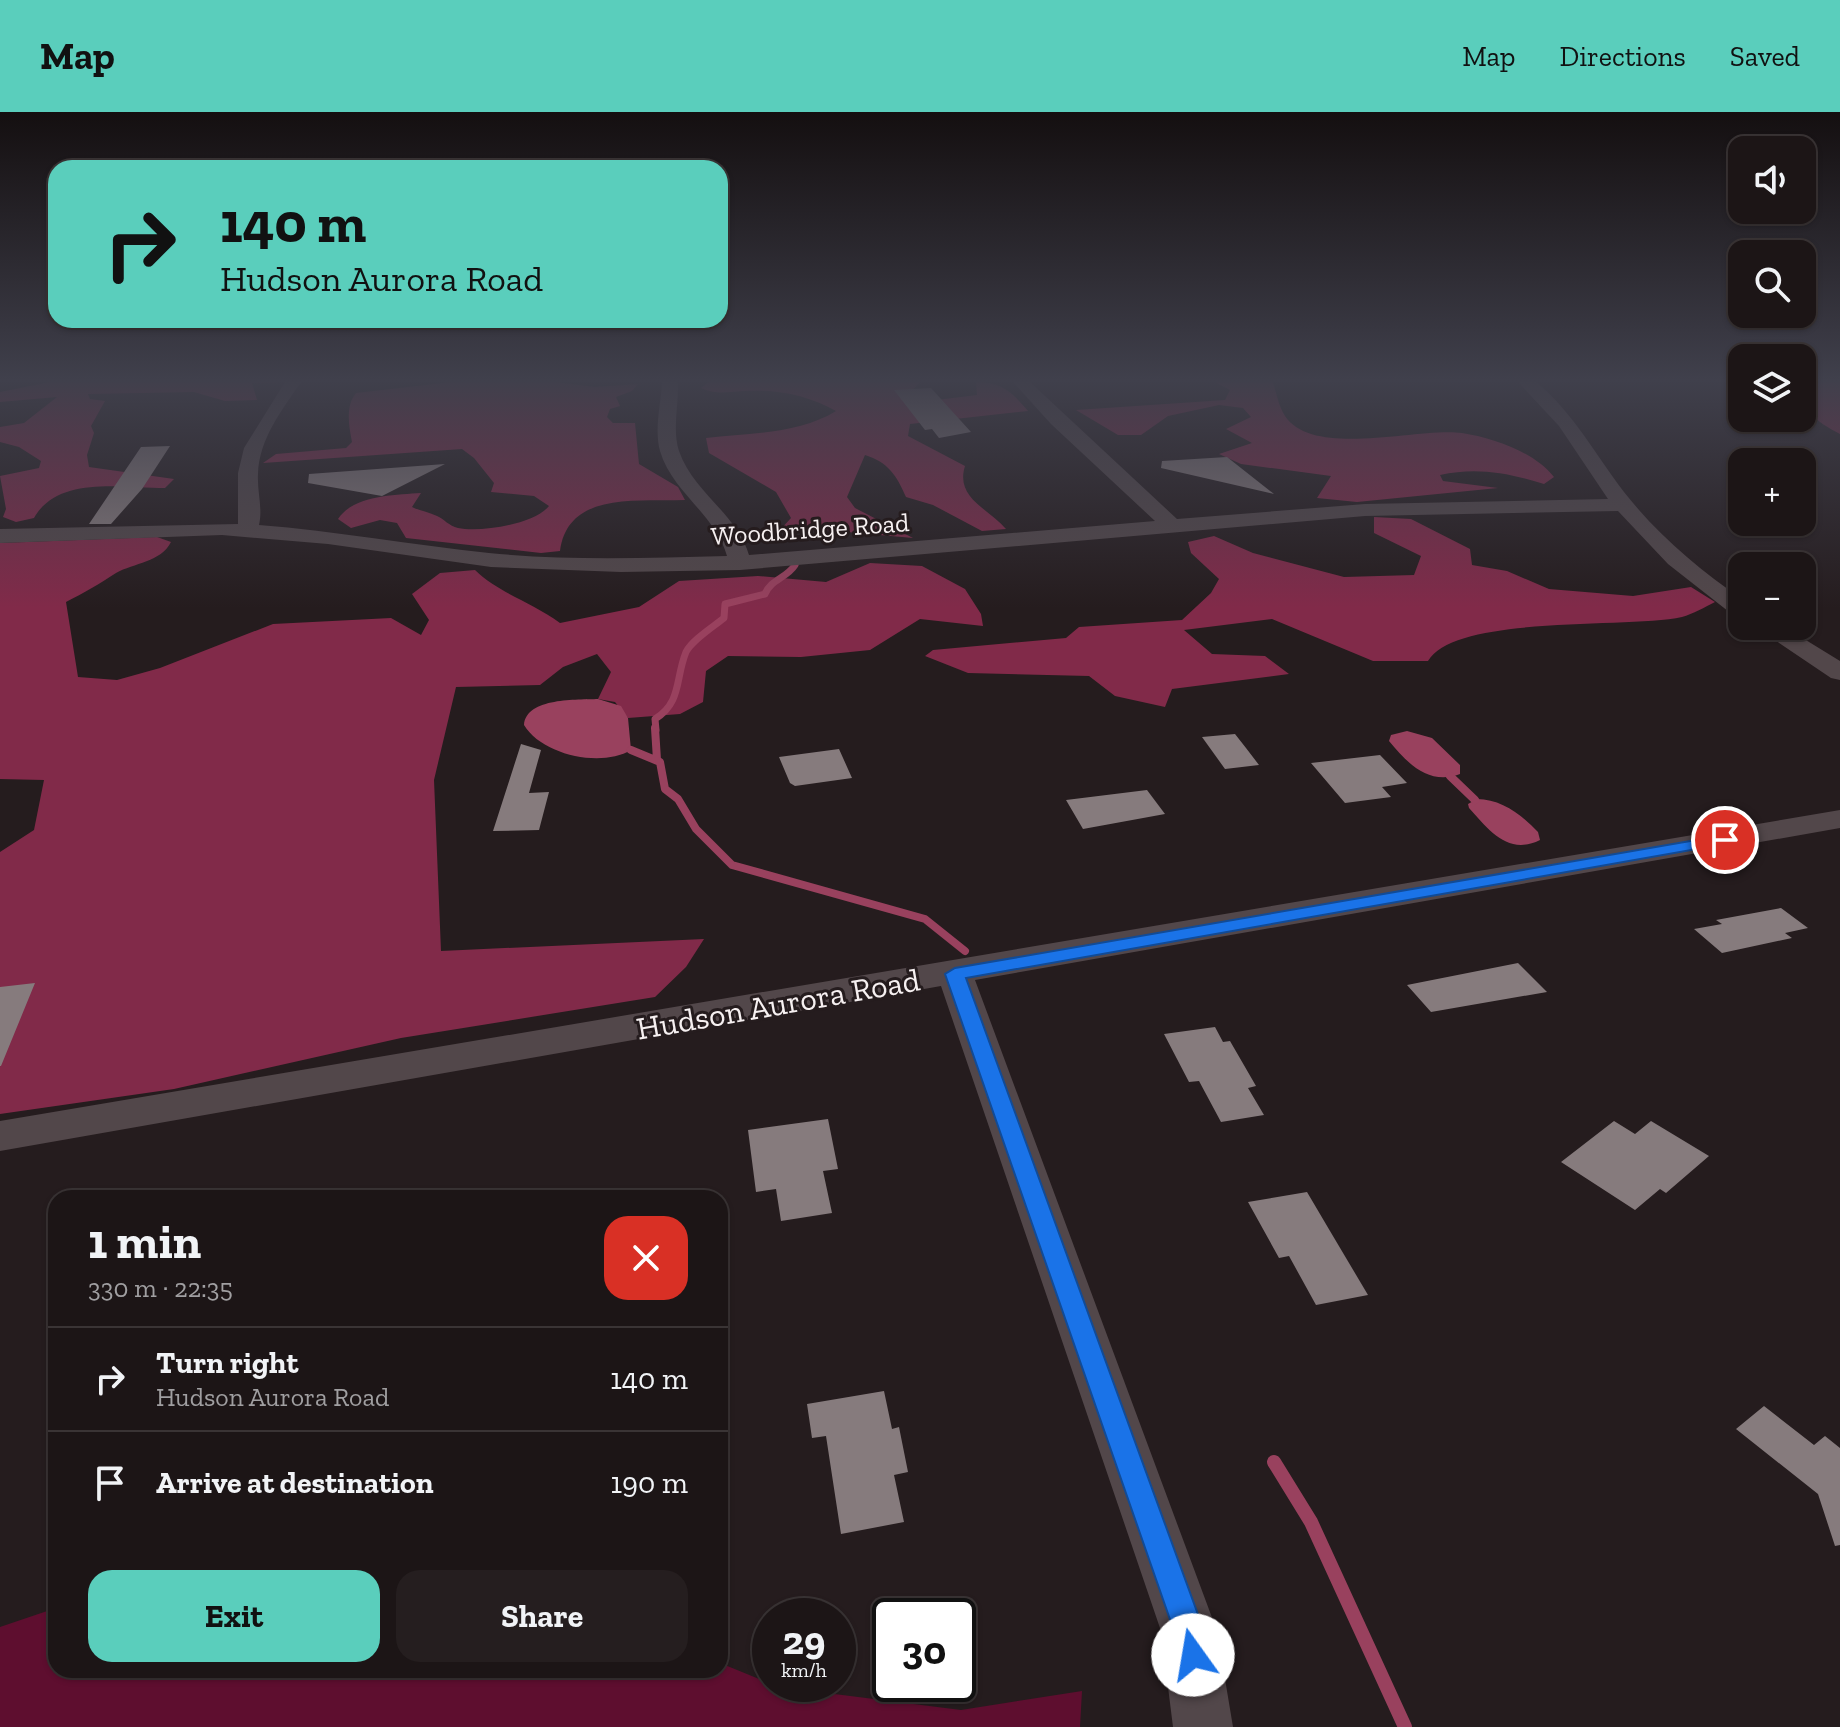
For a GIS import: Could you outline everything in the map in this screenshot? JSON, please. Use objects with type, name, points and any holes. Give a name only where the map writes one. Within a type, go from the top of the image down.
[{"type":"street","points":[[247,530],[251,511],[248,471],[251,457]]},
{"type":"street","points":[[672,457],[680,473],[726,530],[738,549],[740,563]]},
{"type":"street","points":[[1100,457],[1174,528]]},
{"type":"street","points":[[1591,457],[1623,505],[1676,558],[1728,599]]},
{"type":"street","name":"Woodbridge Road","points":[[0,536],[132,529],[247,530],[328,537],[491,560],[621,565],[740,563],[1365,510],[1623,505]]},
{"type":"street","points":[[1789,640],[1840,672]]},
{"type":"street","name":"Hudson Aurora Road","points":[[0,1136],[955,974],[1840,819]]},
{"type":"street","points":[[955,974],[1189,1631],[1203,1727]]},
{"type":"shaded area","points":[[35,457],[87,457],[89,467],[174,479],[165,488],[111,486],[75,490],[45,504],[34,518],[16,522],[3,517],[6,509],[0,476],[39,468],[41,461]]},
{"type":"shaded area","points":[[271,457],[343,457],[263,463]]},
{"type":"shaded area","points":[[638,457],[639,464],[678,487],[685,500],[626,501],[590,509],[576,518],[566,532],[560,551],[541,553],[406,538],[397,523],[380,520],[351,528],[338,519],[345,511],[364,501],[421,493],[412,507],[455,527],[468,529],[520,522],[549,506],[534,496],[491,492],[494,483],[474,458]]},
{"type":"shaded area","points":[[717,457],[864,457],[847,497],[855,508],[913,538],[825,530],[779,531],[791,518],[776,492]]},
{"type":"shaded area","points":[[870,457],[949,457],[965,466],[963,477],[969,494],[1006,529],[982,531],[933,505],[906,497],[891,471]]},
{"type":"shaded area","points":[[1226,457],[1532,457],[1554,477],[1544,484],[1492,472],[1467,471],[1440,475],[1443,481],[1498,488],[1357,502],[1317,498],[1331,476],[1241,464]]},
{"type":"shaded area","points":[[1374,517],[1411,519],[1470,549],[1472,565],[1507,571],[1549,589],[1633,596],[1691,587],[1715,602],[1682,617],[1545,626],[1471,636],[1444,646],[1428,661],[1373,661],[1272,619],[1184,630],[1212,654],[1265,656],[1289,674],[1172,689],[1165,707],[1115,696],[1089,676],[968,673],[925,656],[933,650],[1066,638],[1079,627],[1182,620],[1211,593],[1219,579],[1191,553],[1188,542],[1214,536],[1253,553],[1344,577],[1414,575],[1421,556],[1374,533]]},
{"type":"shaded area","points":[[157,537],[171,542],[161,554],[116,573],[66,602],[78,677],[117,680],[160,668],[273,624],[391,618],[421,635],[429,620],[412,594],[440,573],[475,570],[560,623],[639,607],[679,581],[758,576],[826,582],[870,563],[922,566],[965,589],[981,614],[983,626],[920,619],[870,650],[801,657],[728,656],[706,671],[703,702],[680,714],[628,718],[615,702],[598,699],[611,672],[597,654],[563,667],[540,685],[456,687],[434,780],[441,951],[704,939],[686,967],[655,997],[401,1038],[174,1089],[0,1114],[0,852],[34,830],[44,780],[0,779],[0,543]]},
{"type":"shaded area","points":[[598,699],[621,706],[628,718],[631,750],[604,758],[573,756],[544,744],[524,725],[527,716],[543,705],[566,700]]},
{"type":"shaded area","points":[[1407,731],[1432,738],[1460,765],[1460,774],[1438,777],[1411,764],[1389,741],[1391,735]]},
{"type":"shaded area","points":[[1477,799],[1510,809],[1538,832],[1540,840],[1518,845],[1500,838],[1469,808],[1468,804]]},
{"type":"shaded area","points":[[48,1611],[48,1678],[728,1678],[728,1666],[752,1676],[752,1702],[856,1702],[856,1697],[872,1699],[872,1702],[961,1710],[1082,1691],[1080,1727],[0,1727],[0,1627]]},
{"type":"building","points":[[134,457],[163,457],[142,489],[111,524],[89,524]]},
{"type":"building","points":[[1227,457],[1274,494],[1161,468],[1162,461]]},
{"type":"building","points":[[445,464],[382,496],[308,483],[309,474]]},
{"type":"building","points":[[1235,734],[1259,765],[1225,769],[1202,737]]},
{"type":"building","points":[[521,744],[541,750],[529,793],[549,792],[539,830],[493,831]]},
{"type":"building","points":[[839,749],[852,778],[795,786],[790,783],[779,757]]},
{"type":"building","points":[[1380,755],[1407,783],[1382,787],[1391,797],[1345,803],[1311,763]]},
{"type":"building","points":[[1147,790],[1165,814],[1083,829],[1066,800]]},
{"type":"building","points":[[1781,908],[1808,928],[1785,933],[1792,938],[1722,953],[1694,929],[1722,924],[1716,920]]},
{"type":"building","points":[[1518,963],[1547,992],[1431,1012],[1407,985]]},
{"type":"building","points":[[35,983],[1,1066],[0,1066],[0,987]]},
{"type":"building","points":[[1215,1027],[1223,1042],[1230,1041],[1256,1086],[1248,1088],[1264,1115],[1221,1122],[1199,1081],[1189,1082],[1164,1034]]},
{"type":"building","points":[[828,1119],[838,1169],[823,1171],[832,1213],[781,1221],[776,1189],[756,1192],[748,1130]]},
{"type":"building","points":[[1614,1121],[1635,1134],[1651,1121],[1709,1156],[1666,1193],[1660,1189],[1635,1210],[1561,1162]]},
{"type":"building","points":[[1307,1192],[1368,1295],[1316,1305],[1289,1256],[1279,1258],[1248,1202]]},
{"type":"building","points":[[884,1391],[892,1429],[899,1427],[908,1472],[894,1475],[904,1522],[841,1534],[826,1436],[812,1438],[807,1404]]},
{"type":"building","points":[[1764,1406],[1814,1445],[1825,1436],[1840,1448],[1840,1545],[1835,1546],[1818,1494],[1736,1429]]},
{"type":"waterway","points":[[656,730],[655,719],[674,697],[686,652],[698,638],[724,618],[725,604],[765,594],[795,565]]},
{"type":"waterway","points":[[655,728],[657,760]]},
{"type":"waterway","points":[[631,750],[660,762],[665,789],[678,799],[696,829],[732,865],[925,919],[965,951]]},
{"type":"waterway","points":[[1450,776],[1475,800]]},
{"type":"waterway","points":[[1274,1462],[1311,1522],[1405,1727]]},
{"type":"route","points":[[1193,1655],[1189,1631],[955,974],[1725,840]]}]
